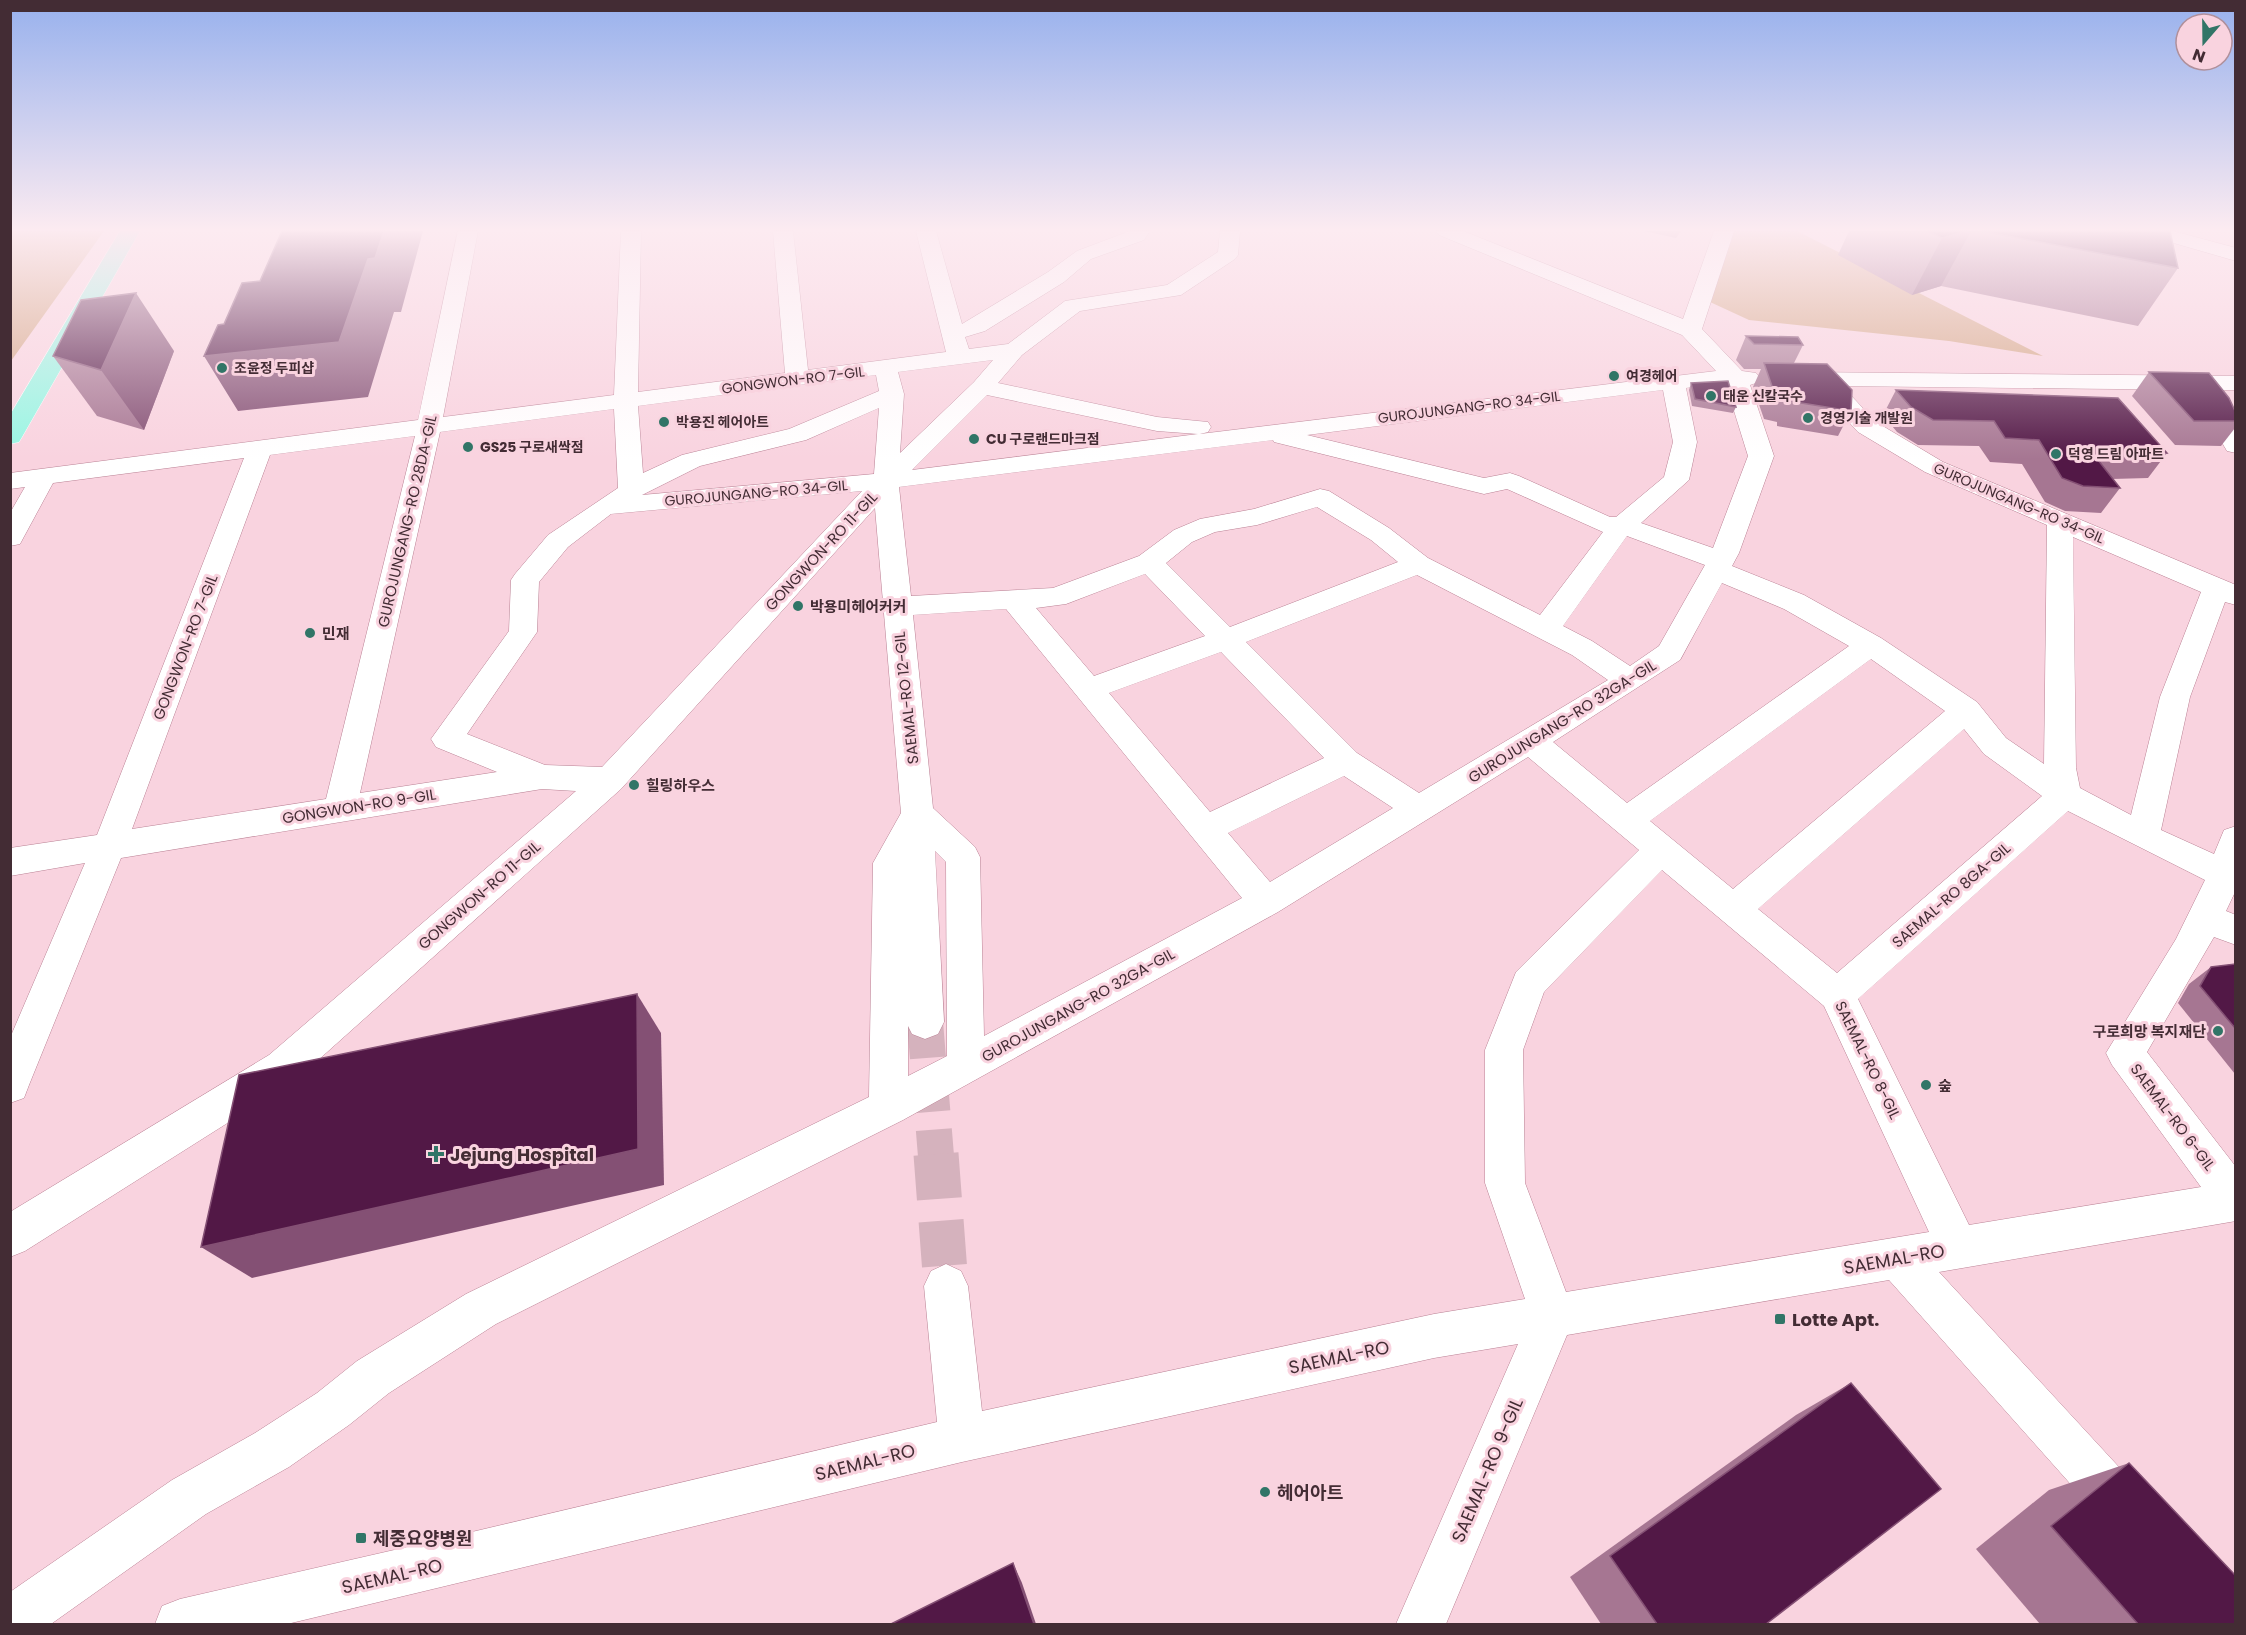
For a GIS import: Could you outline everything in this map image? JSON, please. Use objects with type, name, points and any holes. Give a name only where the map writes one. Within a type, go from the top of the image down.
[{"type":"main road","points":[[10,437],[86,307]]},
{"type":"street","name":"GUROJUNGANG-RO 28DA-GIL","points":[[340,809],[429,427],[453,307]]},
{"type":"street","points":[[629,307],[626,401],[631,491]]},
{"type":"street","points":[[790,307],[797,380]]},
{"type":"street","points":[[946,307],[960,358]]},
{"type":"street","points":[[953,334],[976,326],[1007,307]]},
{"type":"street","name":"GONGWON-RO 11-GIL","points":[[10,1236],[283,1067],[610,780],[886,481],[982,387],[1014,350],[1071,307]]},
{"type":"street","points":[[1633,307],[1689,330],[1697,307]]},
{"type":"street","name":"GUROJUNGANG-RO 32GA-GIL","points":[[10,1623],[189,1497],[272,1450],[333,1409],[373,1377],[481,1309],[889,1107],[1266,902],[1630,680],[1670,653],[1718,565],[1761,456],[1736,378],[1689,330]]},
{"type":"street","name":"GONGWON-RO 7-GIL","points":[[10,481],[797,380],[889,381],[960,358],[1014,350]]},
{"type":"street","name":"GUROJUNGANG-RO 34-GIL","points":[[604,507],[886,481],[1706,378],[2235,383]]},
{"type":"street","name":"GUROJUNGANG-RO 34-GIL","points":[[1822,379],[1867,427],[1934,467],[2226,592]]},
{"type":"street","points":[[542,777],[447,739],[523,632],[525,580],[558,541],[604,507],[651,479],[691,460],[797,435],[889,381]]},
{"type":"street","name":"SAEMAL-RO 12-GIL","points":[[889,381],[886,481],[918,813],[925,1022]]},
{"type":"street","points":[[1545,629],[1622,525],[1676,480],[1685,442],[1673,382]]},
{"type":"street","points":[[2203,383],[2235,446]]},
{"type":"street","name":"GUROJUNGANG-RO 34-GIL","points":[[982,387],[1157,424],[1265,432],[1331,475],[1484,486],[1510,481],[1606,525],[1622,525],[1718,565]]},
{"type":"street","name":"GONGWON-RO 7-GIL","points":[[110,846],[260,448]]},
{"type":"street","points":[[897,606],[1056,597],[1149,561],[1183,536],[1209,525],[1257,517],[1331,475],[1380,534],[1418,564],[1582,648],[1630,680]]},
{"type":"street","points":[[10,538],[44,476]]},
{"type":"street","points":[[2060,521],[2060,768],[2065,795]]},
{"type":"street","points":[[1149,561],[1224,640],[1346,761],[1419,809]]},
{"type":"street","points":[[1088,689],[1224,640],[1418,564]]},
{"type":"street","points":[[1718,565],[1794,602],[1871,645],[1966,711],[1995,746],[2065,795],[2226,876]]},
{"type":"street","points":[[2143,836],[2175,697],[2226,592]]},
{"type":"street","points":[[1012,599],[1266,902]]},
{"type":"street","points":[[1626,821],[1871,645]]},
{"type":"street","points":[[1733,909],[1966,711]]},
{"type":"street","name":"SAEMAL-RO 8-GIL","points":[[1530,741],[1837,995],[1958,1248]]},
{"type":"street","points":[[1205,829],[1346,761]]},
{"type":"street","name":"GONGWON-RO 9-GIL","points":[[10,862],[542,777],[610,780]]},
{"type":"street","name":"SAEMAL-RO 8GA-GIL","points":[[1837,995],[2065,795]]},
{"type":"street","points":[[889,1107],[890,863],[918,813],[963,857],[966,1065]]},
{"type":"street","name":"SAEMAL-RO 6-GIL","points":[[2235,839],[2226,876],[2221,925],[2125,1053],[2235,1201]]},
{"type":"street","points":[[10,1085],[110,846]]},
{"type":"street","points":[[1553,1316],[1505,1184],[1504,1050],[1529,983],[1660,849]]},
{"type":"street","name":"SAEMAL-RO","points":[[180,1624],[438,1565],[962,1439],[1423,1339],[2235,1201]]},
{"type":"street","points":[[1897,1258],[2151,1537]]},
{"type":"street","points":[[946,1286],[962,1439]]},
{"type":"street","name":"SAEMAL-RO 9-GIL","points":[[1421,1624],[1553,1316]]},
{"type":"shaded area","points":[[11,307],[49,307],[11,361]]},
{"type":"shaded area","points":[[1721,307],[1947,307],[2043,356],[1949,341],[1749,320]]},
{"type":"building","points":[[77,307],[130,307],[101,370],[53,356]]},
{"type":"building","points":[[231,307],[351,307],[339,342],[204,356],[218,325],[224,324]]},
{"type":"building","points":[[1746,336],[1798,337],[1803,345],[1754,344]]},
{"type":"building","points":[[1764,363],[1827,364],[1852,390],[1851,411],[1789,401],[1788,397],[1775,395]]},
{"type":"building","points":[[2149,372],[2209,373],[2229,398],[2235,411],[2235,421],[2194,421]]},
{"type":"building","name":"태운 신칼국수","points":[[1728,381],[1736,407],[1695,399],[1691,383]]},
{"type":"building","points":[[1896,390],[2118,398],[2167,453],[2094,455],[2120,488],[2083,486],[2062,478],[2039,440],[2005,438],[1994,421],[1933,420],[1911,407]]},
{"type":"building","points":[[2235,964],[2235,1028],[2200,986],[2211,967]]},
{"type":"building","points":[[637,994],[638,1149],[201,1247],[239,1075]]},
{"type":"building","points":[[1851,1383],[1941,1489],[1766,1624],[1657,1624],[1610,1556]]},
{"type":"building","points":[[2129,1463],[2235,1575],[2235,1624],[2138,1624],[2051,1526]]},
{"type":"building","points":[[1013,1563],[1034,1624],[891,1624]]},
{"type":"tunnel","points":[[925,1022],[936,1156]]},
{"type":"tunnel","points":[[936,1154],[946,1286]]},
{"type":"place","name":"조윤정 두피샵","points":[[222,368]]},
{"type":"place","name":"여경헤어","points":[[1614,376]]},
{"type":"place","name":"태운 신칼국수","points":[[1711,396]]},
{"type":"place","name":"경영기술 개발원","points":[[1808,418]]},
{"type":"place","name":"박용진 헤어아트","points":[[664,422]]},
{"type":"place","name":"CU 구로랜드마크점","points":[[974,439]]},
{"type":"place","name":"GS25 구로새싹점","points":[[468,447]]},
{"type":"place","name":"덕영 드림 아파트","points":[[2056,454]]},
{"type":"place","name":"박용미헤어커커","points":[[798,606]]},
{"type":"place","name":"민재","points":[[310,633]]},
{"type":"place","name":"힐링하우스","points":[[634,785]]},
{"type":"place","name":"구로희망 복지재단","points":[[2218,1031]]},
{"type":"place","name":"숲","points":[[1926,1085]]},
{"type":"place","name":"Jejung Hospital","points":[[436,1154]]},
{"type":"place","name":"Lotte Apt.","points":[[1780,1319]]},
{"type":"place","name":"헤어아트","points":[[1265,1492]]},
{"type":"place","name":"제중요양병원","points":[[361,1538]]}]
